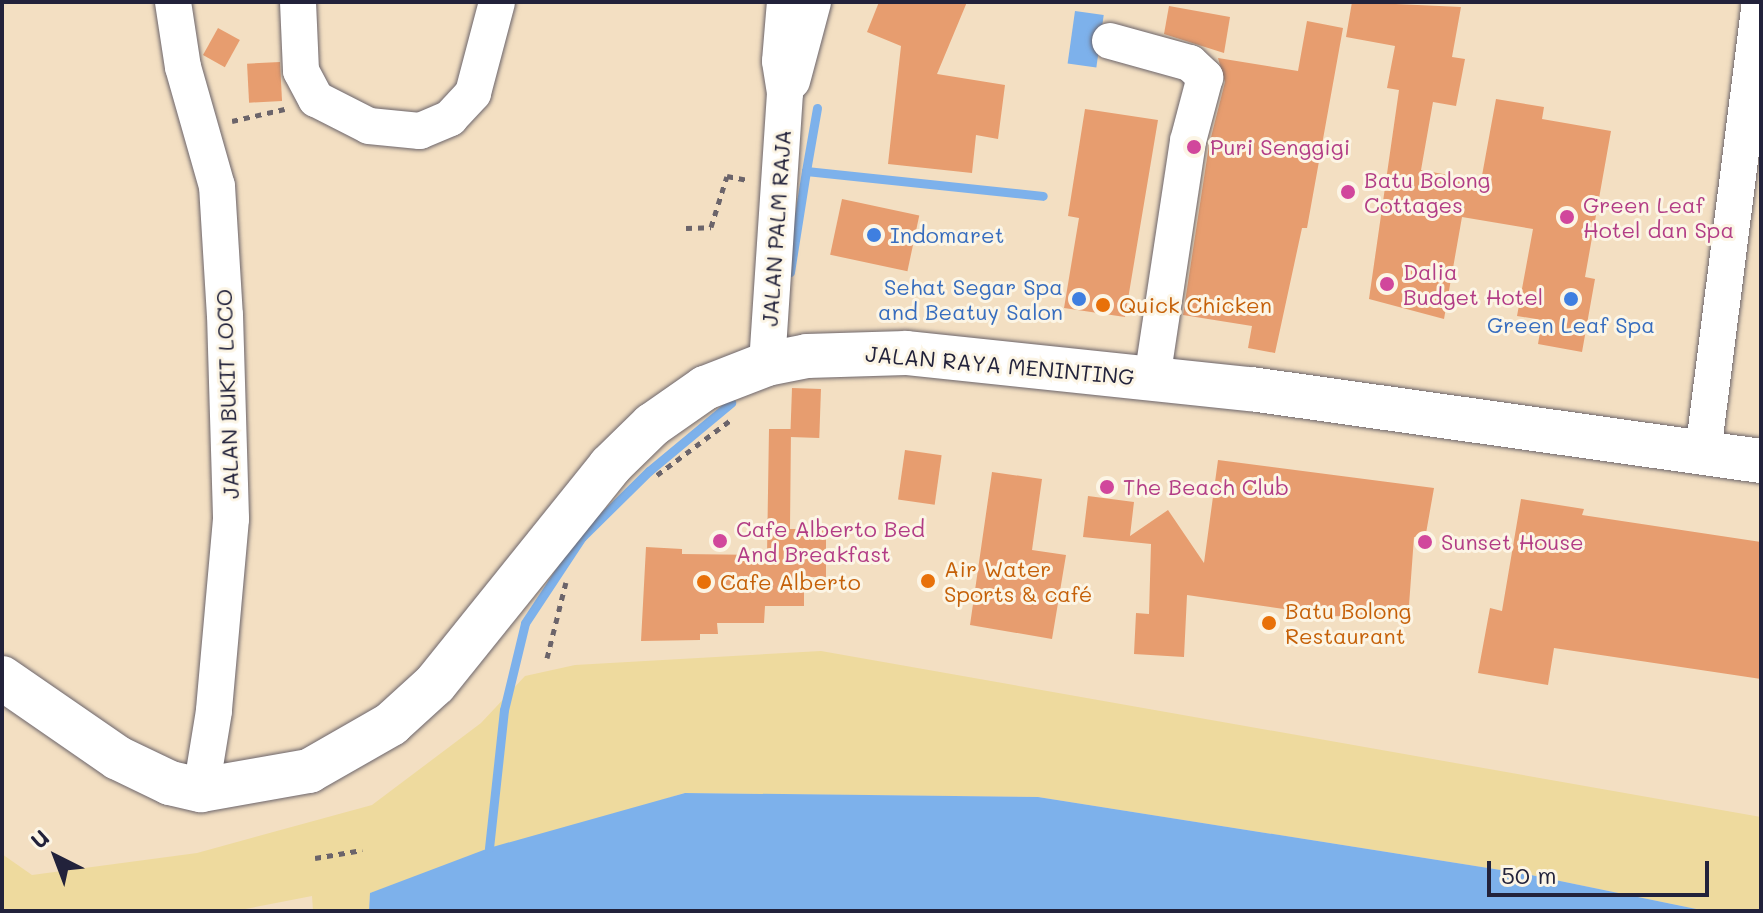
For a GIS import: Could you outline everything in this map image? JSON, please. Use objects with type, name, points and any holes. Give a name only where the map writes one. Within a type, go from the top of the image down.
[{"type":"highway","name":"JALAN RAYA MENINTING","points":[[2,678],[143,773],[201,790],[309,771],[391,724],[435,684],[610,466],[652,425],[705,388],[767,364],[845,352],[906,353],[1152,378],[1761,461]]},
{"type":"street","name":"JALAN BUKIT LOCO","points":[[173,2],[183,67],[202,124],[217,186],[231,519],[214,711],[201,790]]},
{"type":"street","points":[[298,2],[301,71],[316,99],[369,126],[420,131],[450,118],[480,79],[497,2]]},
{"type":"street","name":"JALAN PALM RAJA","points":[[767,364],[785,93],[780,61],[785,2]]},
{"type":"street","name":"JALAN PALM RAJA","points":[[785,93],[802,59],[813,2]]},
{"type":"street","points":[[1703,453],[1760,2]]},
{"type":"street","points":[[1110,41],[1190,63],[1205,77],[1188,141],[1152,378]]},
{"type":"path","points":[[202,124],[262,117],[316,99]]},
{"type":"path","points":[[686,228],[711,227],[727,176],[780,186]]},
{"type":"path","points":[[648,482],[740,412]]},
{"type":"path","points":[[547,658],[569,570]]},
{"type":"path","points":[[315,858],[362,850]]},
{"type":"sand","points":[[821,651],[1761,817],[1761,911],[1706,911],[1526,874],[1038,797],[684,793],[370,893],[369,911],[313,911],[312,896],[235,911],[2,911],[2,854],[32,875],[197,853],[372,805],[481,723],[525,676],[575,665]]},
{"type":"water","points":[[1075,11],[1104,15],[1096,68],[1068,63]]},
{"type":"water","points":[[685,793],[1038,797],[1526,874],[1706,911],[369,911],[370,893],[489,848]]},
{"type":"building","points":[[879,2],[967,2],[937,74],[1005,85],[998,139],[976,135],[972,173],[888,164],[901,46],[867,32]]},
{"type":"building","points":[[1352,2],[1461,7],[1452,57],[1465,59],[1456,106],[1433,102],[1421,170],[1481,181],[1496,99],[1544,107],[1542,119],[1611,131],[1585,277],[1595,279],[1582,352],[1538,344],[1542,320],[1517,316],[1533,229],[1462,217],[1444,319],[1369,299],[1399,90],[1387,88],[1395,46],[1346,37]]},
{"type":"building","points":[[1169,6],[1230,17],[1224,53],[1164,34]]},
{"type":"building","points":[[1307,21],[1343,28],[1307,228],[1302,228],[1275,353],[1248,348],[1252,326],[1183,315],[1209,145],[1225,82],[1218,58],[1298,71]]},
{"type":"building","points":[[218,28],[240,40],[225,67],[203,55]]},
{"type":"building","points":[[280,62],[282,101],[249,103],[247,64]]},
{"type":"building","points":[[1085,109],[1158,120],[1125,317],[1064,308],[1079,218],[1068,216]]},
{"type":"building","name":"Indomaret","points":[[842,199],[919,215],[907,271],[830,255]]},
{"type":"building","points":[[792,388],[821,389],[819,438],[790,437]]},
{"type":"building","points":[[769,429],[791,429],[790,529],[826,529],[826,577],[804,577],[804,606],[765,606],[764,623],[717,623],[718,634],[700,634],[700,640],[641,641],[646,547],[682,549],[682,554],[767,555]]},
{"type":"building","points":[[905,450],[942,455],[935,505],[898,500]]},
{"type":"building","points":[[1218,460],[1434,488],[1425,539],[1414,537],[1408,619],[1332,616],[1187,595],[1184,657],[1134,654],[1136,613],[1149,614],[1151,544],[1083,537],[1088,496],[1134,502],[1130,536],[1168,510],[1204,563]]},
{"type":"building","points":[[992,472],[1042,479],[1032,550],[1066,555],[1052,639],[970,625]]},
{"type":"building","points":[[1521,499],[1584,509],[1582,515],[1761,542],[1761,679],[1554,648],[1548,685],[1478,673],[1490,608],[1502,611]]},
{"type":"waterway","points":[[806,171],[817,108]]},
{"type":"waterway","points":[[790,272],[806,171],[1043,196]]},
{"type":"waterway","points":[[489,848],[504,710],[525,623],[582,537],[649,471],[731,403]]},
{"type":"place","name":"Puri Senggigi","points":[[1194,147]]},
{"type":"place","name":"Batu Bolong Cottages","points":[[1348,192]]},
{"type":"place","name":"Green Leaf Hotel dan Spa","points":[[1567,217]]},
{"type":"place","name":"Indomaret","points":[[874,235]]},
{"type":"place","name":"Dalia Budget Hotel","points":[[1387,284]]},
{"type":"place","name":"Sehat Segar Spa and Beatuy Salon","points":[[1079,299]]},
{"type":"place","name":"Green Leaf Spa","points":[[1571,299]]},
{"type":"place","name":"Quick Chicken","points":[[1103,305]]},
{"type":"place","name":"The Beach Club","points":[[1107,487]]},
{"type":"place","name":"Cafe Alberto Bed And Breakfast","points":[[720,541]]},
{"type":"place","name":"Sunset House","points":[[1425,542]]},
{"type":"place","name":"Air Water Sports & café","points":[[928,581]]},
{"type":"place","name":"Cafe Alberto","points":[[704,582]]},
{"type":"place","name":"Batu Bolong Restaurant","points":[[1269,623]]}]
